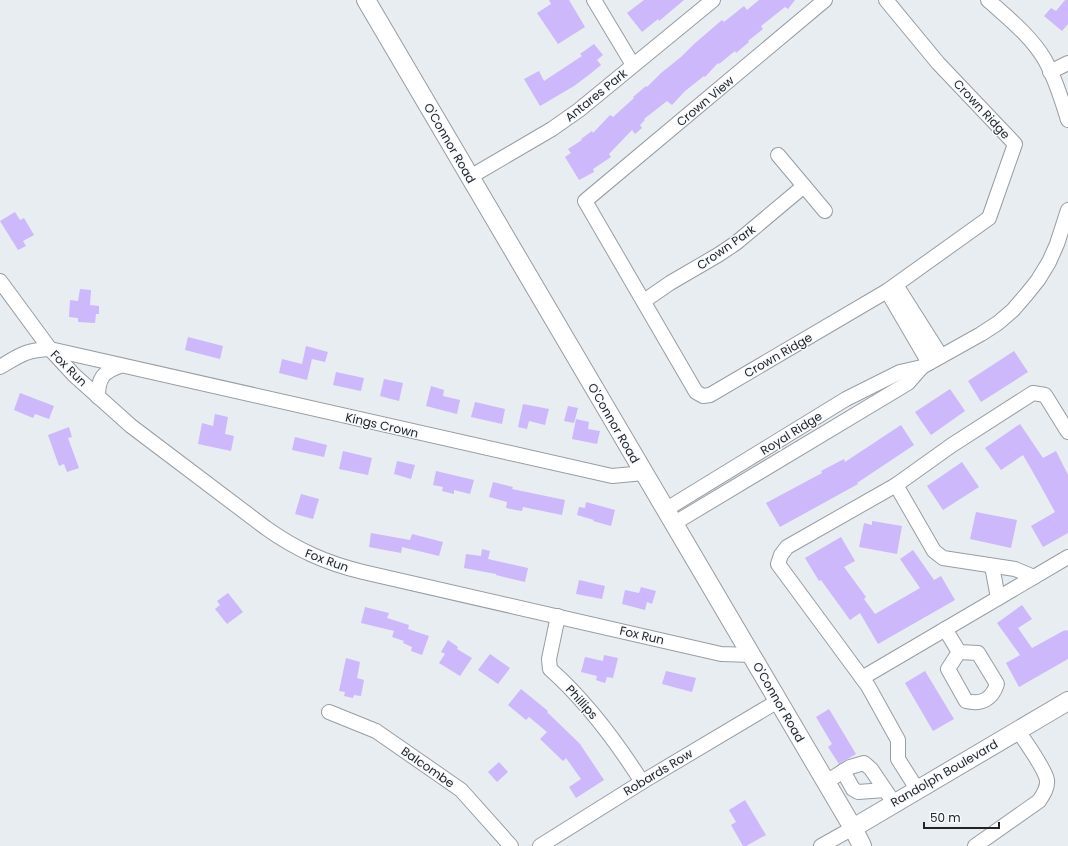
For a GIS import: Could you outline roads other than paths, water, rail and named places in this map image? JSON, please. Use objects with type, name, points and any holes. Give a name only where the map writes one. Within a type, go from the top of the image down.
[{"type":"main road","name":"O'Connor Road","points":[[366,0],[669,517],[752,655],[862,846]]},
{"type":"main road","name":"Randolph Boulevard","points":[[853,828],[889,796],[917,790],[1068,701]]},
{"type":"street","points":[[594,0],[633,65]]},
{"type":"street","name":"Antares Park","points":[[470,178],[552,129],[579,110],[713,0]]},
{"type":"street","name":"Crown View","points":[[644,301],[585,201],[825,0]]},
{"type":"street","name":"Crown Ridge","points":[[644,301],[696,392],[703,396],[710,395],[891,288],[989,218],[1016,144],[938,63],[886,0]]},
{"type":"street","points":[[988,0],[1018,27],[1044,60],[1062,99],[1068,120]]},
{"type":"street","points":[[1050,72],[1068,63]]},
{"type":"street","points":[[778,155],[825,211]]},
{"type":"street","name":"Crown Park","points":[[644,301],[670,283],[736,243],[804,186]]},
{"type":"street","name":"Royal Ridge","points":[[669,517],[846,399],[900,372],[931,362],[998,323],[1026,295],[1038,280],[1049,262],[1057,244],[1068,210]]},
{"type":"street","name":"Fox Run","points":[[0,281],[50,349],[74,375],[130,426],[285,542],[305,553],[326,562],[354,570],[721,654],[752,655]]},
{"type":"street","points":[[891,288],[931,362]]},
{"type":"street","name":"Kings Crown","points":[[0,367],[26,352],[50,349],[612,476],[644,474]]},
{"type":"street","points":[[98,397],[98,388],[101,378],[110,369],[120,366]]},
{"type":"street","points":[[917,790],[898,759],[898,740],[862,678],[778,564],[781,555],[787,547],[896,485],[952,445],[1033,393],[1045,395],[1068,432]]},
{"type":"street","points":[[896,485],[934,551],[943,558],[1015,569],[1034,577]]},
{"type":"street","points":[[862,678],[1068,557]]},
{"type":"street","points":[[992,566],[998,598]]},
{"type":"street","name":"Phillips","points":[[558,616],[549,659],[550,669],[591,711],[622,752],[642,782]]},
{"type":"street","points":[[945,628],[959,652]]},
{"type":"street","name":"Robards Row","points":[[540,846],[642,782],[778,701]]},
{"type":"street","name":"Balcombe","points":[[329,712],[376,731],[461,790],[511,846]]},
{"type":"street","points":[[975,846],[1039,801],[1045,791],[1047,780],[1018,730]]},
{"type":"street","points":[[826,782],[850,766],[864,763],[871,769],[889,796]]},
{"type":"street","points":[[843,771],[853,789],[858,792],[889,796]]},
{"type":"street","name":"Randolph Boulevard","points":[[821,846],[853,828]]}]
